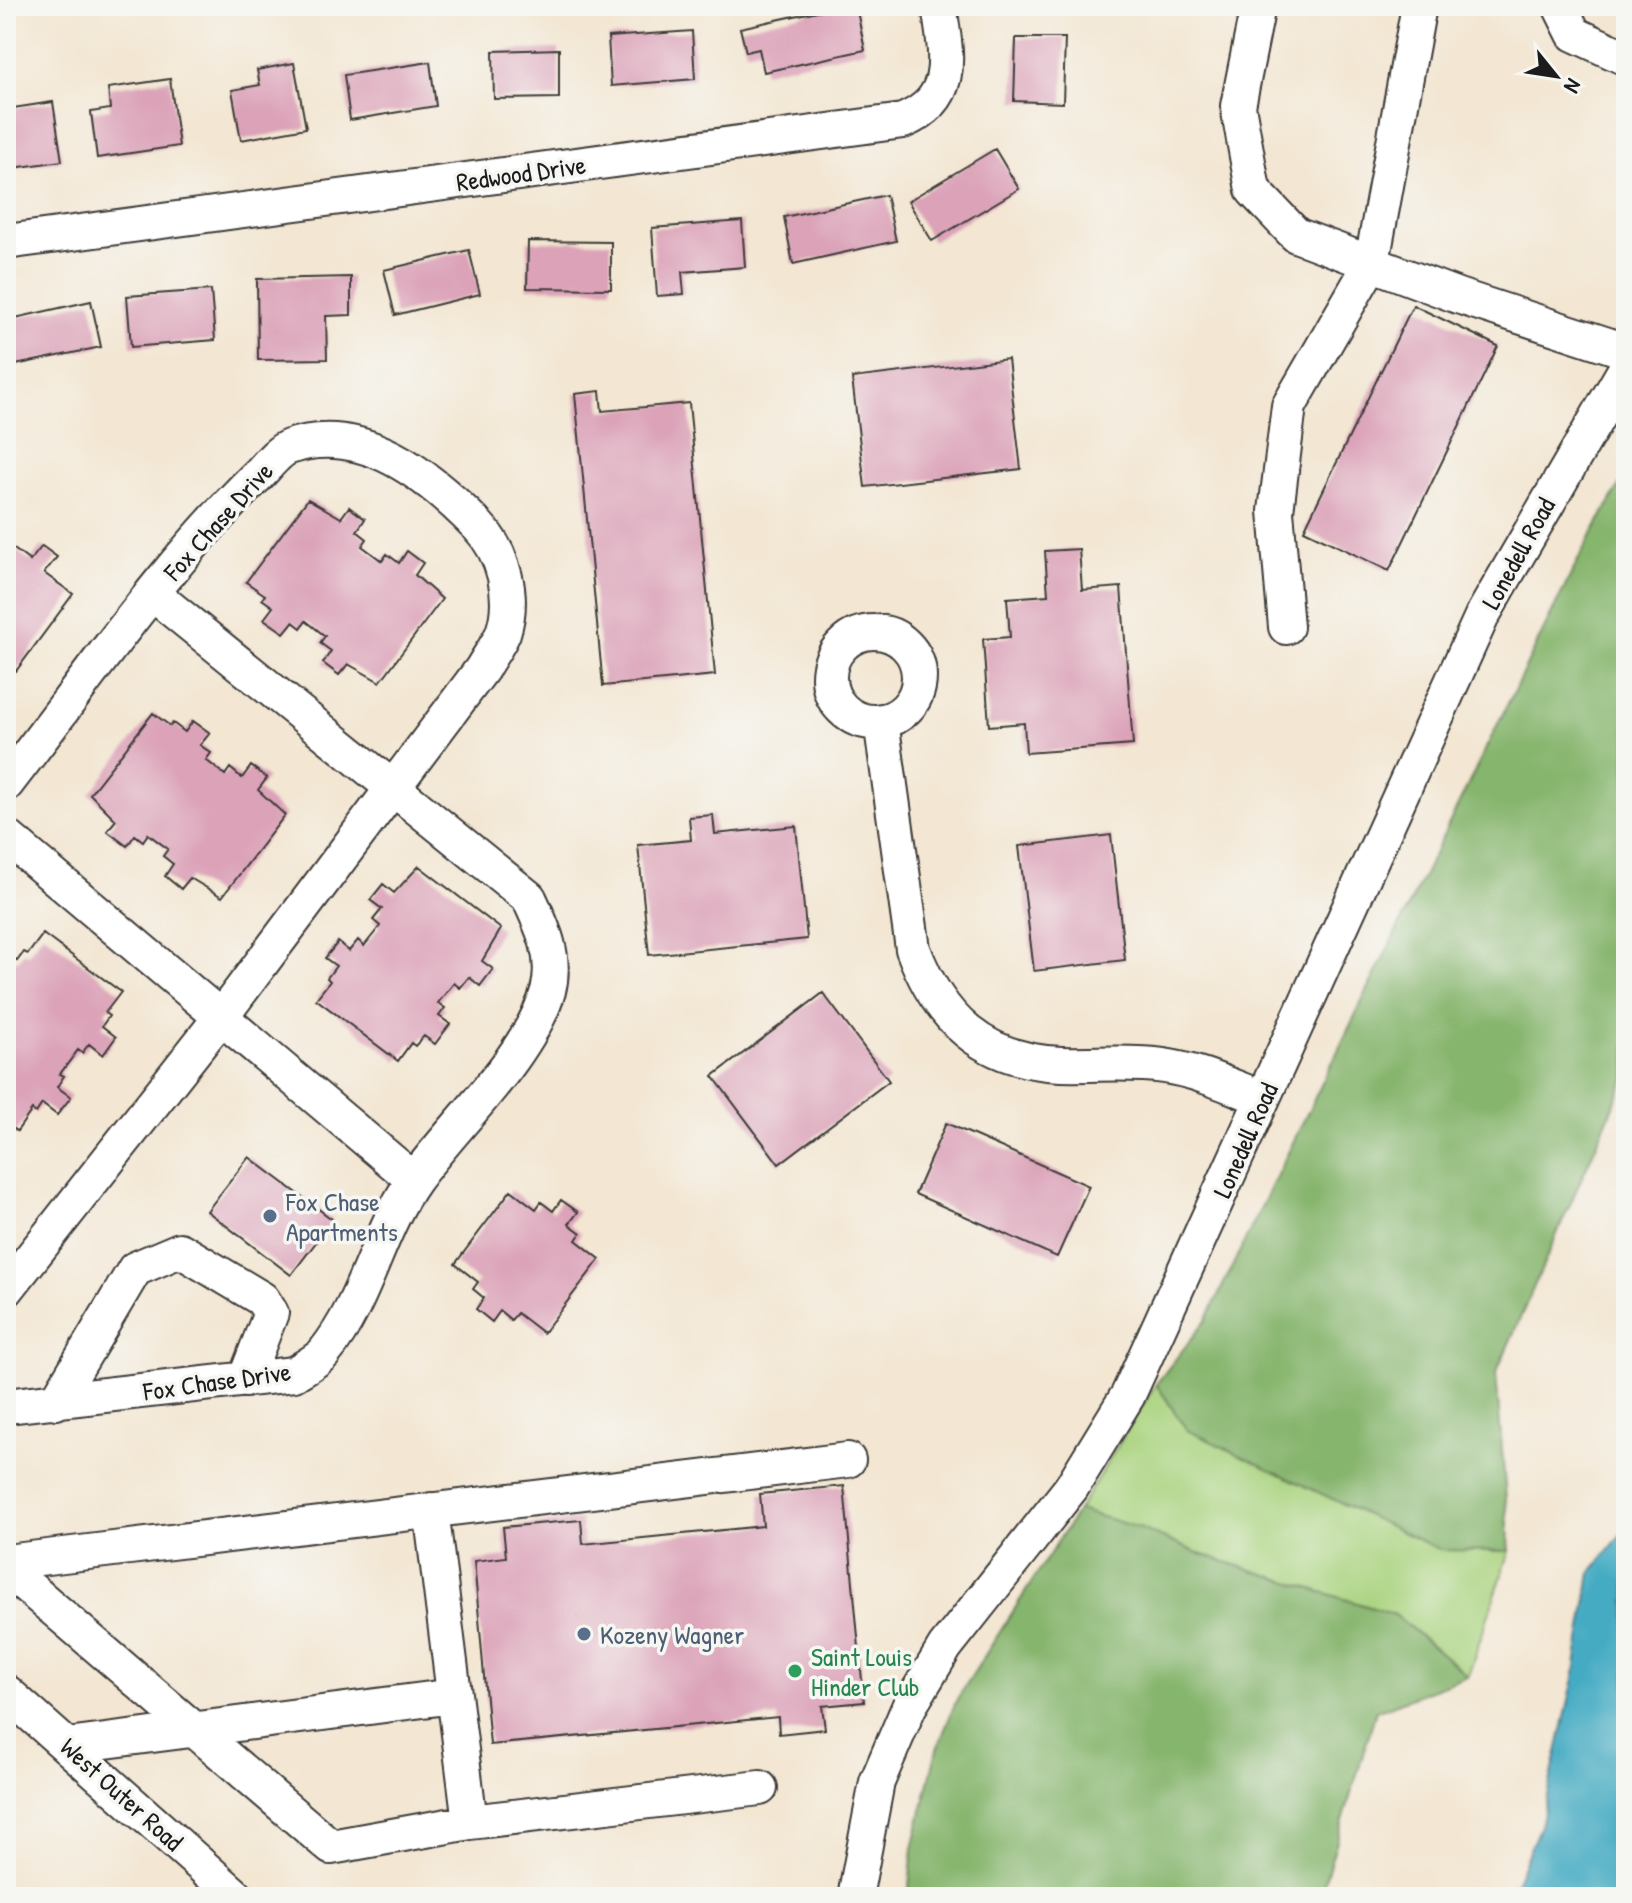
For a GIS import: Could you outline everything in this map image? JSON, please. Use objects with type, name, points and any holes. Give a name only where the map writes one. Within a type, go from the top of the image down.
[{"type":"street","name":"Redwood Drive","points":[[6,242],[903,121],[926,108],[941,89],[945,57],[939,6]]},
{"type":"street","points":[[1258,6],[1238,106],[1253,190],[1296,235],[1458,296],[1626,351]]},
{"type":"street","points":[[1286,627],[1276,511],[1289,406],[1372,262],[1419,6]]},
{"type":"street","points":[[1560,6],[1574,34],[1626,58]]},
{"type":"street","name":"Lonedell Road","points":[[855,1897],[874,1793],[899,1725],[945,1647],[1071,1488],[1101,1443],[1147,1357],[1482,616],[1626,368]]},
{"type":"street","name":"Fox Chase Drive","points":[[6,784],[214,518],[287,447],[336,441],[382,450],[432,482],[487,536],[498,552],[508,603],[502,634],[482,669],[221,1017],[6,1290]]},
{"type":"street","name":"Fox Chase Drive","points":[[6,1406],[294,1374],[323,1354],[377,1258],[392,1219],[414,1180],[464,1120],[536,1018],[548,991],[552,963],[544,930],[529,898],[153,594]]},
{"type":"street","points":[[881,721],[913,949],[925,982],[951,1018],[967,1033],[996,1051],[1027,1061],[1165,1066],[1199,1073],[1262,1098]]},
{"type":"street","points":[[6,836],[414,1180]]},
{"type":"street","points":[[56,1402],[135,1269],[180,1250],[262,1299],[271,1313],[245,1380]]},
{"type":"street","points":[[6,1565],[848,1460]]},
{"type":"street","points":[[431,1510],[470,1822]]},
{"type":"street","points":[[6,1565],[331,1847],[470,1822],[760,1788]]},
{"type":"street","name":"West Outer Road","points":[[6,1692],[237,1897]]},
{"type":"street","points":[[67,1746],[454,1696]]},
{"type":"green space","points":[[1626,474],[1626,1077],[1496,1373],[1510,1551],[1440,1550],[1187,1430],[1156,1384],[1206,1320],[1581,554]]},
{"type":"green space","points":[[1156,1384],[1188,1430],[1440,1550],[1510,1551],[1468,1676],[1395,1615],[1200,1554],[1139,1528],[1078,1510]]},
{"type":"green space","points":[[1078,1510],[1139,1528],[1200,1554],[1395,1615],[1468,1676],[1376,1711],[1320,1897],[908,1897],[913,1848],[937,1749],[957,1699]]},
{"type":"water","points":[[1626,1528],[1626,1897],[1509,1897],[1540,1826],[1574,1678],[1591,1573]]},
{"type":"building","points":[[840,6],[856,6],[865,50],[764,72],[759,49],[746,52],[740,28]]},
{"type":"building","points":[[1605,6],[1626,6],[1626,14]]},
{"type":"building","points":[[692,31],[695,79],[611,86],[608,37]]},
{"type":"building","points":[[1016,38],[1065,38],[1063,103],[1014,101]]},
{"type":"building","points":[[559,49],[559,98],[494,99],[493,51]]},
{"type":"building","points":[[430,62],[436,106],[350,120],[344,75]]},
{"type":"building","points":[[294,63],[306,128],[241,140],[232,90],[260,85],[257,70]]},
{"type":"building","points":[[170,79],[179,146],[97,158],[91,112],[110,109],[108,88]]},
{"type":"building","points":[[53,102],[62,161],[6,169],[6,109]]},
{"type":"building","points":[[995,149],[1019,189],[932,241],[908,201]]},
{"type":"building","points":[[886,195],[896,241],[793,264],[784,217]]},
{"type":"building","points":[[742,221],[745,267],[682,272],[684,294],[657,296],[652,228]]},
{"type":"building","points":[[528,241],[611,242],[611,289],[527,288]]},
{"type":"building","points":[[469,250],[480,294],[395,315],[384,270]]},
{"type":"building","points":[[351,277],[351,315],[326,316],[327,359],[258,360],[257,279]]},
{"type":"building","points":[[211,290],[215,340],[131,347],[127,296]]},
{"type":"building","points":[[91,301],[101,347],[6,367],[6,320]]},
{"type":"building","points":[[1413,305],[1498,346],[1389,571],[1304,530]]},
{"type":"building","points":[[1008,359],[1021,469],[865,487],[852,378]]},
{"type":"building","points":[[600,391],[602,411],[689,403],[715,675],[603,686],[575,394]]},
{"type":"building","points":[[308,499],[341,518],[349,507],[365,519],[357,531],[367,539],[362,546],[382,561],[387,554],[399,563],[407,551],[423,563],[415,575],[442,599],[380,682],[348,664],[339,675],[323,663],[331,651],[320,643],[325,636],[306,621],[301,628],[293,622],[284,633],[264,619],[273,607],[262,599],[265,595],[246,582]]},
{"type":"building","points":[[6,543],[30,561],[42,546],[57,557],[44,573],[73,594],[16,671],[6,663]]},
{"type":"building","points":[[1079,549],[1082,590],[1121,587],[1133,745],[1026,753],[1024,723],[989,726],[983,639],[1010,637],[1007,598],[1048,595],[1045,551]]},
{"type":"building","points":[[153,713],[170,726],[173,723],[185,732],[193,721],[210,733],[200,745],[211,753],[206,760],[225,775],[230,768],[242,778],[251,766],[267,778],[258,790],[285,815],[222,897],[190,878],[181,889],[165,876],[173,864],[163,856],[168,849],[148,834],[143,841],[135,835],[127,846],[107,831],[116,820],[90,794]]},
{"type":"building","points":[[713,815],[715,834],[796,826],[807,939],[649,955],[638,845],[691,840],[689,817]]},
{"type":"building","points":[[1111,835],[1125,960],[1034,971],[1019,846]]},
{"type":"building","points":[[419,866],[501,929],[482,961],[493,969],[480,986],[469,977],[460,988],[454,983],[438,1003],[445,1008],[439,1016],[450,1024],[435,1044],[424,1036],[415,1046],[411,1043],[398,1061],[316,999],[330,981],[327,978],[336,966],[325,958],[338,942],[349,951],[358,940],[364,946],[380,926],[373,920],[382,909],[370,900],[383,884],[394,893]]},
{"type":"building","points":[[43,934],[121,992],[105,1013],[109,1016],[102,1026],[116,1037],[103,1055],[89,1044],[82,1053],[78,1050],[60,1074],[64,1076],[57,1087],[71,1097],[57,1115],[42,1104],[36,1113],[32,1110],[17,1131],[6,1123],[6,953],[17,961],[24,952],[28,954]]},
{"type":"building","points":[[823,993],[889,1081],[779,1164],[713,1076]]},
{"type":"building","points":[[946,1123],[1089,1186],[1057,1257],[915,1194]]},
{"type":"building","name":"Fox Chase Apartments","points":[[249,1157],[333,1220],[291,1275],[207,1211]]},
{"type":"building","points":[[511,1190],[536,1209],[541,1202],[553,1211],[561,1200],[578,1212],[569,1224],[581,1233],[576,1240],[600,1259],[543,1333],[517,1313],[511,1320],[500,1311],[492,1322],[476,1309],[484,1298],[473,1289],[478,1282],[455,1264]]},
{"type":"building","points":[[844,1486],[864,1702],[822,1706],[825,1729],[779,1734],[778,1717],[490,1745],[474,1561],[506,1557],[503,1527],[581,1520],[583,1544],[763,1526],[760,1494]]},
{"type":"place","name":"Fox Chase Apartments","points":[[270,1216]]},
{"type":"place","name":"Kozeny Wagner","points":[[584,1634]]},
{"type":"place","name":"Saint Louis Hinder Club","points":[[795,1671]]}]
